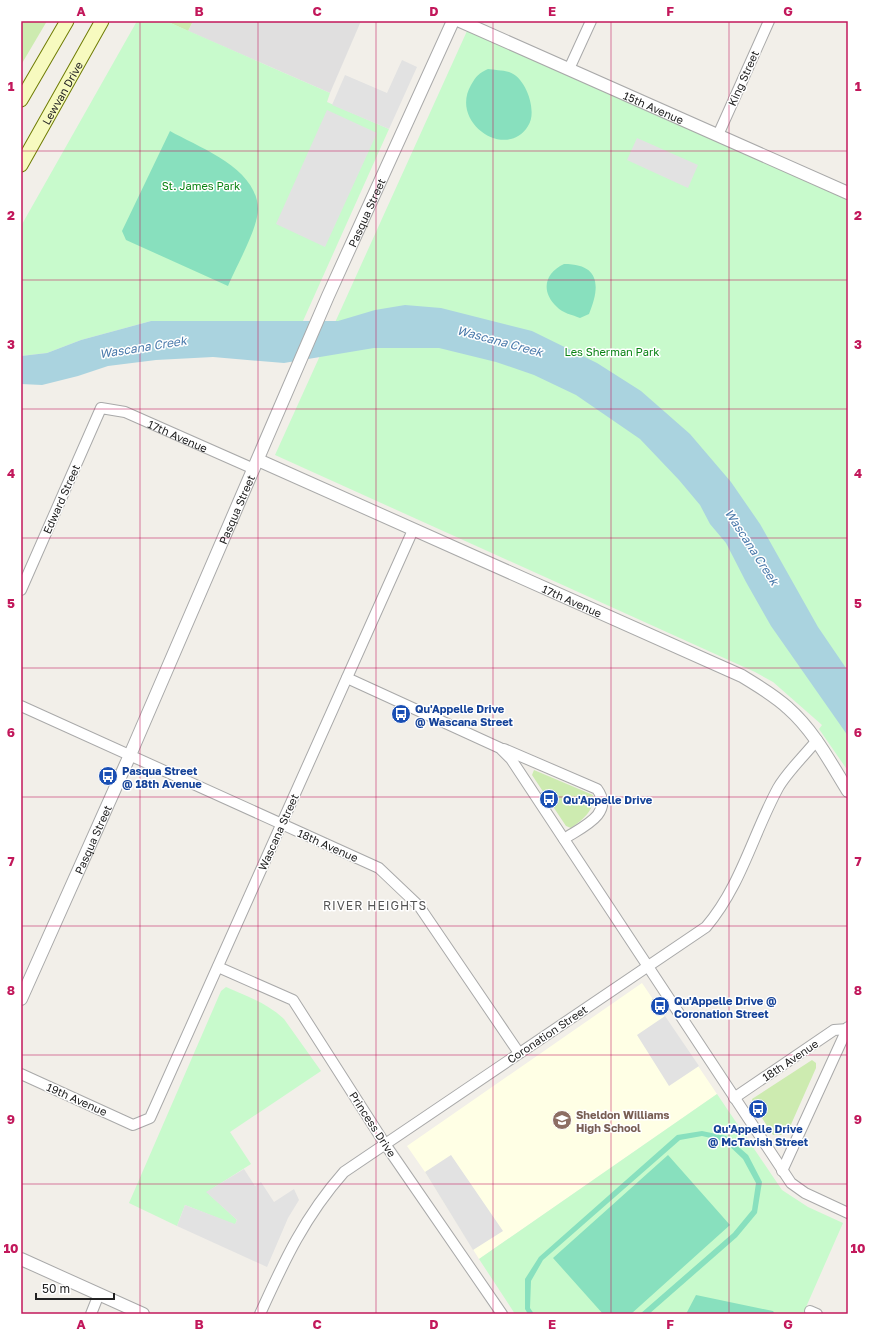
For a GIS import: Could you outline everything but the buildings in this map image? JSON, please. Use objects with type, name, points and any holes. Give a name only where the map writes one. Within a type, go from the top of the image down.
[{"type":"main road","points":[[21,100],[67,21]]},
{"type":"main road","name":"Lewvan Drive","points":[[21,165],[102,21]]},
{"type":"street","name":"Pasqua Street","points":[[21,999],[130,755],[290,382],[453,21]]},
{"type":"street","name":"15th Avenue","points":[[460,21],[848,193]]},
{"type":"street","points":[[569,69],[591,21]]},
{"type":"street","name":"King Street","points":[[718,135],[769,21]]},
{"type":"street","name":"17th Avenue","points":[[101,408],[126,412],[256,464],[413,530],[742,676],[765,690],[789,708],[817,740],[848,791]]},
{"type":"street","name":"Edward Street","points":[[21,590],[101,408]]},
{"type":"street","name":"Wascana Street","points":[[133,1125],[150,1118],[413,530]]},
{"type":"street","points":[[347,678],[500,748],[597,789],[603,797],[602,808],[598,816],[564,839]]},
{"type":"street","name":"18th Avenue","points":[[21,706],[379,868],[419,906],[519,1054]]},
{"type":"street","name":"Coronation Street","points":[[260,1314],[294,1240],[323,1195],[344,1172],[706,927],[719,912],[736,882],[779,787],[817,740]]},
{"type":"street","points":[[500,748],[511,759],[782,1171],[791,1183],[805,1193],[848,1213]]},
{"type":"street","name":"Princess Drive","points":[[218,967],[293,1000],[385,1144],[502,1314]]},
{"type":"street","points":[[782,1171],[848,1029]]},
{"type":"street","name":"18th Avenue","points":[[734,1098],[834,1030],[848,1029]]},
{"type":"street","name":"19th Avenue","points":[[21,1074],[133,1125]]},
{"type":"street","points":[[21,1259],[142,1314]]},
{"type":"street","points":[[90,1314],[99,1294]]},
{"type":"shaded area","points":[[193,21],[361,21],[330,93],[188,31]]},
{"type":"shaded area","points":[[402,60],[417,67],[389,129],[332,105],[345,75],[387,93]]},
{"type":"shaded area","points":[[327,110],[377,133],[325,247],[276,224]]},
{"type":"shaded area","points":[[637,138],[698,165],[688,188],[627,160]]},
{"type":"shaded area","name":"Sheldon Williams High School","points":[[642,983],[717,1094],[479,1259],[425,1172],[407,1146]]},
{"type":"shaded area","points":[[665,1016],[699,1066],[669,1086],[637,1035]]},
{"type":"shaded area","points":[[451,1155],[503,1231],[473,1250],[425,1172]]},
{"type":"shaded area","points":[[244,1169],[255,1186],[261,1182],[274,1202],[294,1189],[299,1200],[288,1218],[267,1267],[177,1226],[185,1205],[235,1224],[237,1220],[206,1192]]},
{"type":"green space","points":[[21,21],[47,21],[21,65]]},
{"type":"green space","name":"St. James Park","points":[[137,21],[166,21],[330,93],[327,102],[389,129],[303,321],[151,321],[81,340],[47,353],[21,356],[21,226]]},
{"type":"green space","points":[[166,21],[193,21],[188,31]]},
{"type":"green space","name":"Les Sherman Park","points":[[467,31],[848,199],[848,771],[819,729],[822,725],[773,682],[755,672],[275,455]]},
{"type":"green space","points":[[488,69],[509,72],[515,75],[521,81],[529,96],[532,112],[531,120],[519,136],[507,140],[495,138],[483,133],[474,124],[468,112],[466,99],[471,85],[478,75]]},
{"type":"green space","points":[[170,131],[225,161],[238,171],[248,182],[255,195],[258,209],[257,217],[246,248],[228,286],[126,240],[122,231]]},
{"type":"green space","points":[[564,264],[576,265],[585,268],[591,273],[594,279],[596,286],[593,304],[589,314],[580,318],[559,309],[548,295],[547,283],[549,277],[552,272]]},
{"type":"green space","points":[[534,770],[593,795],[592,806],[587,814],[571,828],[566,826],[532,775]]},
{"type":"green space","points":[[226,987],[263,1004],[284,1019],[321,1071],[230,1132],[251,1164],[207,1192],[237,1220],[235,1225],[185,1205],[177,1226],[129,1203],[221,991]]},
{"type":"green space","points":[[812,1060],[816,1063],[816,1068],[789,1129],[781,1135],[773,1135],[753,1104],[752,1099]]},
{"type":"green space","points":[[717,1094],[782,1190],[808,1207],[843,1223],[803,1314],[515,1314],[479,1259]]},
{"type":"green space","points":[[702,1131],[726,1136],[748,1155],[762,1182],[757,1213],[737,1237],[649,1314],[640,1314],[733,1233],[752,1210],[756,1183],[743,1159],[724,1141],[702,1136],[680,1140],[543,1260],[531,1281],[530,1308],[534,1314],[528,1314],[525,1309],[525,1279],[539,1257],[677,1135]]},
{"type":"green space","points":[[668,1155],[730,1225],[631,1314],[603,1314],[553,1258]]},
{"type":"green space","points":[[696,1295],[773,1311],[775,1314],[686,1314]]},
{"type":"water","name":"Wascana Creek","points":[[405,305],[441,308],[532,331],[597,363],[641,391],[690,434],[731,482],[760,524],[818,627],[848,671],[848,736],[771,626],[726,543],[710,524],[700,505],[679,480],[640,439],[576,395],[534,375],[496,362],[439,348],[374,348],[284,363],[213,357],[156,360],[108,366],[78,376],[42,385],[21,384],[21,356],[47,353],[81,340],[151,321],[338,321],[375,310]]},
{"type":"place","name":"Qu'Appelle Drive @ Wascana Street","points":[[401,714]]},
{"type":"place","name":"Pasqua Street @ 18th Avenue","points":[[108,776]]},
{"type":"place","name":"Qu'Appelle Drive","points":[[549,799]]},
{"type":"place","name":"Qu'Appelle Drive @ Coronation Street","points":[[660,1006]]},
{"type":"place","name":"Qu'Appelle Drive @ McTavish Street","points":[[758,1109]]},
{"type":"place","name":"Sheldon Williams High School","points":[[562,1120]]},
{"type":"district","name":"RIVER HEIGHTS","points":[[375,905]]}]
